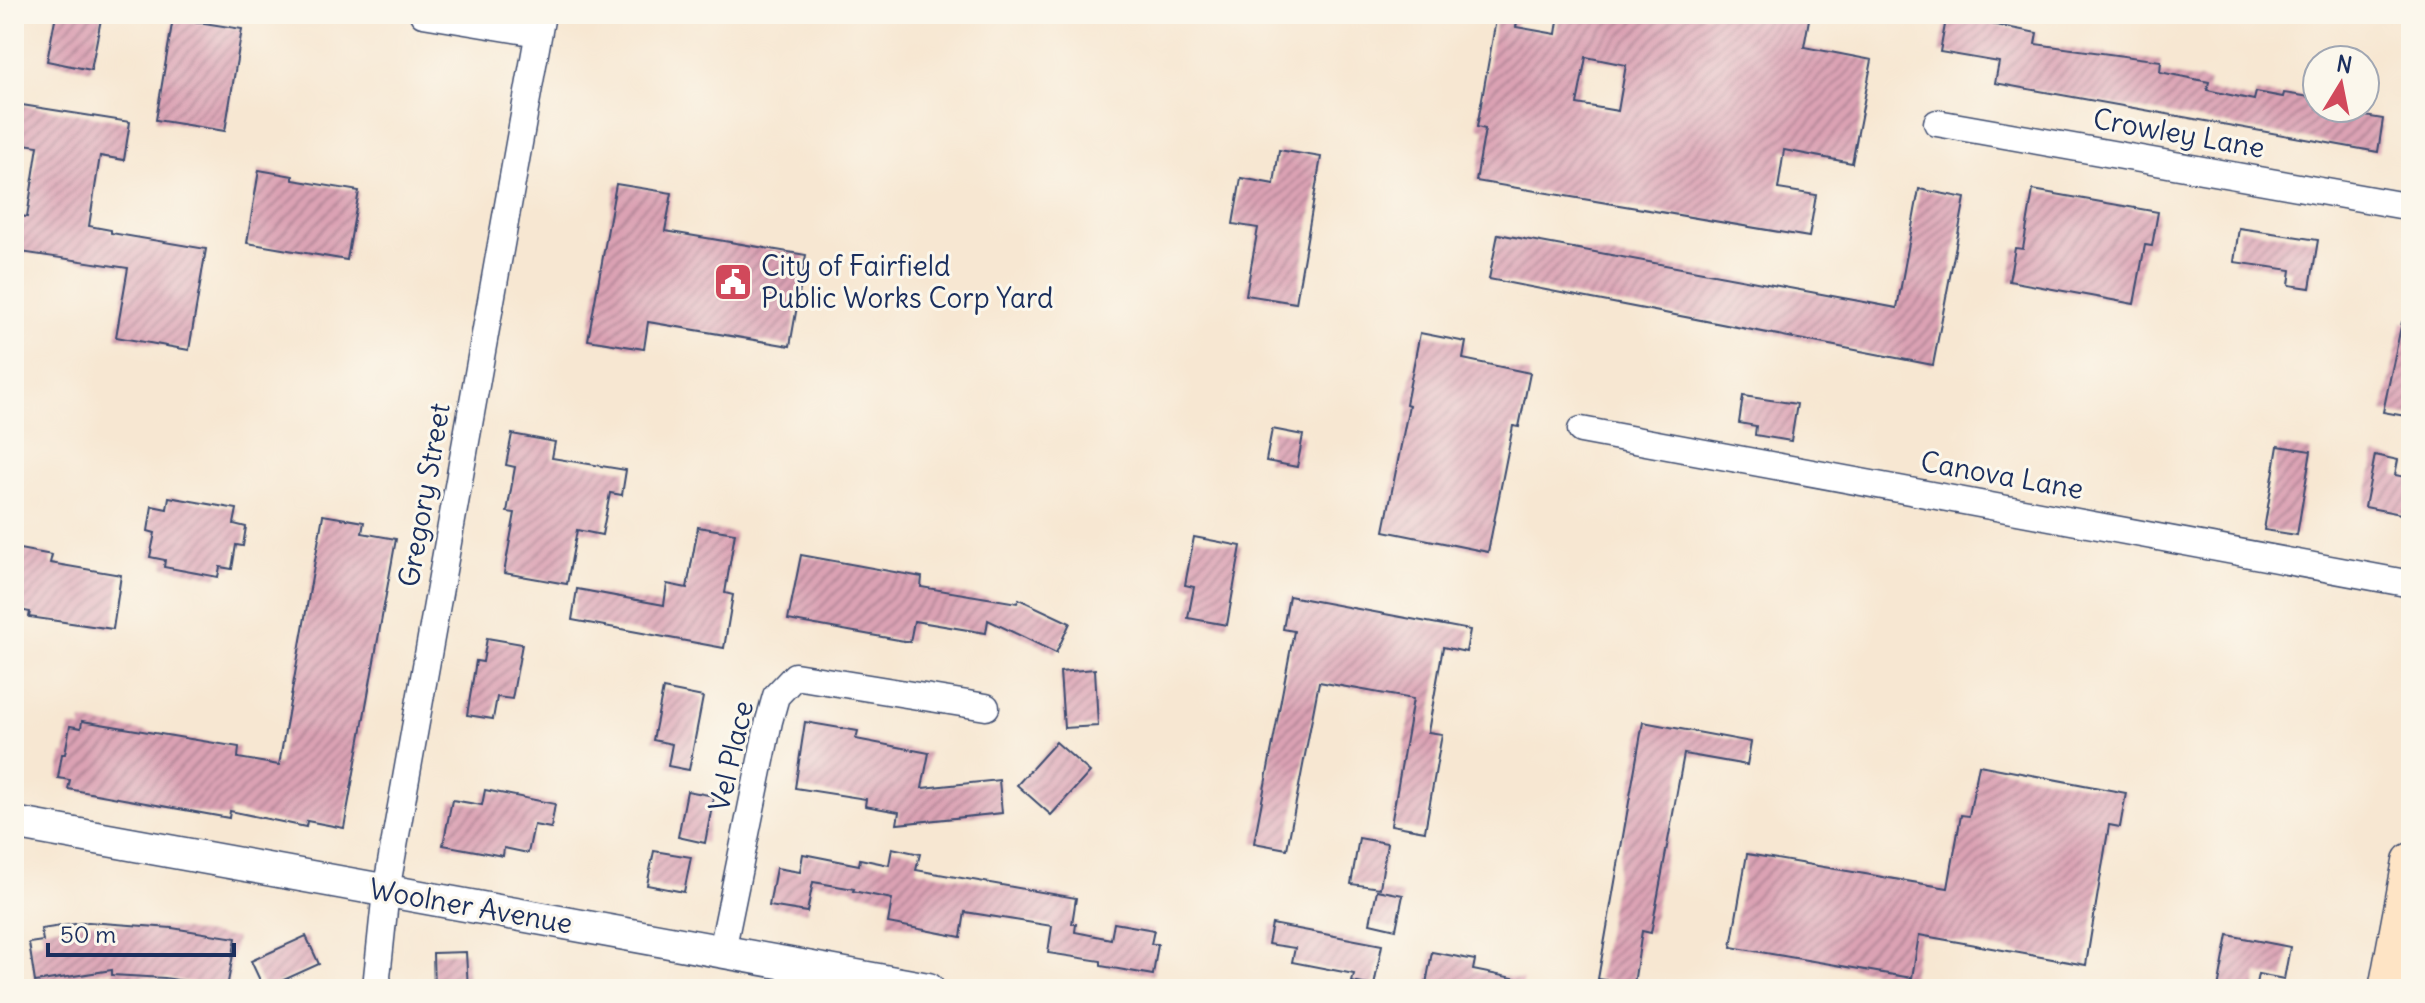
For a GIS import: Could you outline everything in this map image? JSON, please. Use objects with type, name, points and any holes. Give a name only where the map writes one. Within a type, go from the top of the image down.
[{"type":"main road","points":[[2387,989],[2405,921],[2411,861]]},
{"type":"street","points":[[423,14],[540,24]]},
{"type":"street","name":"Gregory Street","points":[[379,989],[377,977],[386,891],[540,24]]},
{"type":"street","name":"Crowley Lane","points":[[1937,123],[2411,207]]},
{"type":"street","name":"Canova Lane","points":[[1581,430],[2411,584]]},
{"type":"street","name":"Vel Place","points":[[722,951],[769,721],[776,696],[795,676],[986,707]]},
{"type":"street","name":"Woolner Avenue","points":[[14,823],[928,989]]},
{"type":"building","points":[[56,14],[102,14],[91,70],[47,61]]},
{"type":"building","points":[[1497,14],[1519,14],[1516,27],[1556,34],[1559,14],[1810,14],[1804,47],[1872,60],[1852,163],[1784,150],[1778,189],[1816,195],[1809,237],[1476,181],[1485,129],[1477,127]],"holes":[[[1586,57],[1626,65],[1618,111],[1577,104]]]},
{"type":"building","points":[[1947,14],[1993,14],[1991,24],[2037,33],[2035,44],[2161,61],[2160,72],[2209,82],[2207,90],[2254,100],[2256,92],[2283,97],[2284,93],[2301,96],[2301,124],[2381,124],[2383,119],[2378,152],[1995,83],[1999,62],[1940,52]]},
{"type":"building","points":[[173,18],[242,29],[225,131],[156,120]]},
{"type":"building","points":[[22,105],[130,122],[124,160],[100,156],[89,226],[111,230],[111,233],[206,249],[189,350],[116,337],[128,268],[14,251],[14,215],[27,217],[38,146],[16,143]]},
{"type":"building","points":[[1279,150],[1321,157],[1296,303],[1246,295],[1258,228],[1233,224],[1241,178],[1274,184]]},
{"type":"building","points":[[259,170],[293,176],[293,180],[359,191],[347,260],[247,243]]},
{"type":"building","points":[[616,184],[672,193],[665,231],[806,255],[790,346],[648,322],[644,349],[588,340]]},
{"type":"building","points":[[1919,189],[1965,198],[1933,365],[1489,279],[1498,234],[1897,308]]},
{"type":"building","points":[[2033,190],[2158,212],[2152,246],[2145,245],[2134,304],[2009,281],[2015,248],[2023,249]]},
{"type":"building","points":[[2239,228],[2318,240],[2310,288],[2289,285],[2291,270],[2234,262]]},
{"type":"building","points":[[2402,322],[2411,323],[2411,417],[2383,412]]},
{"type":"building","points":[[1420,333],[1466,342],[1463,359],[1530,373],[1519,427],[1513,426],[1488,552],[1384,531]]},
{"type":"building","points":[[1743,396],[1797,404],[1791,441],[1755,435],[1756,426],[1739,423]]},
{"type":"building","points":[[1272,429],[1303,435],[1297,467],[1266,461]]},
{"type":"building","points":[[512,434],[555,442],[552,458],[626,470],[622,495],[610,493],[602,535],[577,530],[567,584],[504,573],[515,513],[507,512],[515,467],[506,465]]},
{"type":"building","points":[[2278,446],[2311,451],[2297,535],[2264,530]]},
{"type":"building","points":[[2375,455],[2398,460],[2395,475],[2411,478],[2411,516],[2365,507]]},
{"type":"building","points":[[169,497],[237,509],[234,524],[246,527],[243,546],[236,545],[232,569],[220,567],[218,577],[164,567],[165,560],[150,557],[155,533],[148,531],[152,506],[167,509]]},
{"type":"building","points":[[323,515],[364,522],[362,533],[396,539],[344,828],[307,821],[306,827],[230,811],[229,818],[68,789],[70,780],[58,778],[62,754],[65,754],[70,726],[81,728],[82,721],[239,747],[238,758],[279,765]]},
{"type":"building","points":[[698,527],[735,533],[725,593],[733,595],[724,648],[572,620],[577,589],[664,605],[667,584],[687,588]]},
{"type":"building","points":[[1194,537],[1241,546],[1227,625],[1188,618],[1194,587],[1185,585]]},
{"type":"building","points":[[14,548],[52,555],[50,563],[121,575],[113,629],[29,617],[30,612],[14,609],[18,588],[14,588]]},
{"type":"building","points":[[801,555],[922,577],[921,587],[1017,603],[1019,599],[1070,623],[1056,653],[988,620],[986,633],[914,621],[910,642],[788,620]]},
{"type":"building","points":[[1289,596],[1470,630],[1466,652],[1443,647],[1428,732],[1442,734],[1425,831],[1391,825],[1413,699],[1319,682],[1287,849],[1254,843],[1294,631],[1283,629]]},
{"type":"building","points":[[487,638],[522,644],[512,699],[497,697],[493,719],[467,715],[476,661],[483,662]]},
{"type":"building","points":[[1095,669],[1098,726],[1064,728],[1060,672]]},
{"type":"building","points":[[663,689],[703,697],[689,770],[668,766],[672,744],[653,740]]},
{"type":"building","points":[[805,722],[858,731],[856,739],[929,753],[922,788],[999,780],[1002,813],[897,824],[899,812],[865,806],[866,799],[795,788]]},
{"type":"building","points":[[1643,722],[1751,742],[1747,765],[1684,754],[1651,933],[1642,931],[1634,984],[1598,979]]},
{"type":"building","points":[[1056,742],[1090,772],[1051,815],[1017,785]]},
{"type":"building","points":[[1979,765],[2126,793],[2120,827],[2109,825],[2086,965],[1919,935],[1912,978],[1731,947],[1747,854],[1948,888],[1961,815],[1969,816]]},
{"type":"building","points":[[485,790],[555,804],[551,828],[534,825],[528,853],[504,848],[503,856],[443,845],[452,800],[482,805]]},
{"type":"building","points":[[687,791],[714,796],[705,843],[678,837]]},
{"type":"building","points":[[1359,838],[1387,843],[1380,888],[1351,884]]},
{"type":"building","points":[[892,848],[920,854],[916,870],[1076,898],[1072,924],[1076,924],[1075,932],[1111,939],[1114,923],[1154,930],[1151,944],[1158,944],[1153,975],[1101,966],[1101,961],[1048,953],[1052,926],[965,912],[961,937],[888,923],[892,899],[854,889],[813,882],[807,912],[769,906],[776,868],[800,872],[803,854],[859,865],[860,859],[889,865]]},
{"type":"building","points":[[654,851],[691,857],[684,892],[647,885]]},
{"type":"building","points":[[1377,890],[1403,895],[1396,929],[1370,923]]},
{"type":"building","points":[[88,922],[172,928],[236,938],[227,988],[165,978],[112,975],[112,970],[35,982],[29,943],[43,941],[41,929]]},
{"type":"building","points":[[1272,924],[1382,945],[1374,986],[1352,982],[1354,974],[1292,962],[1295,948],[1268,944]]},
{"type":"building","points":[[2228,935],[2290,947],[2284,979],[2258,974],[2255,989],[2218,989]]},
{"type":"building","points":[[306,936],[319,964],[264,989],[251,961]]},
{"type":"building","points":[[466,952],[468,989],[434,989],[433,953]]},
{"type":"building","points":[[1432,952],[1475,960],[1473,970],[1523,980],[1522,989],[1425,989]]},
{"type":"place","name":"City of Fairfield Public Works Corp Yard","points":[[733,282]]}]
